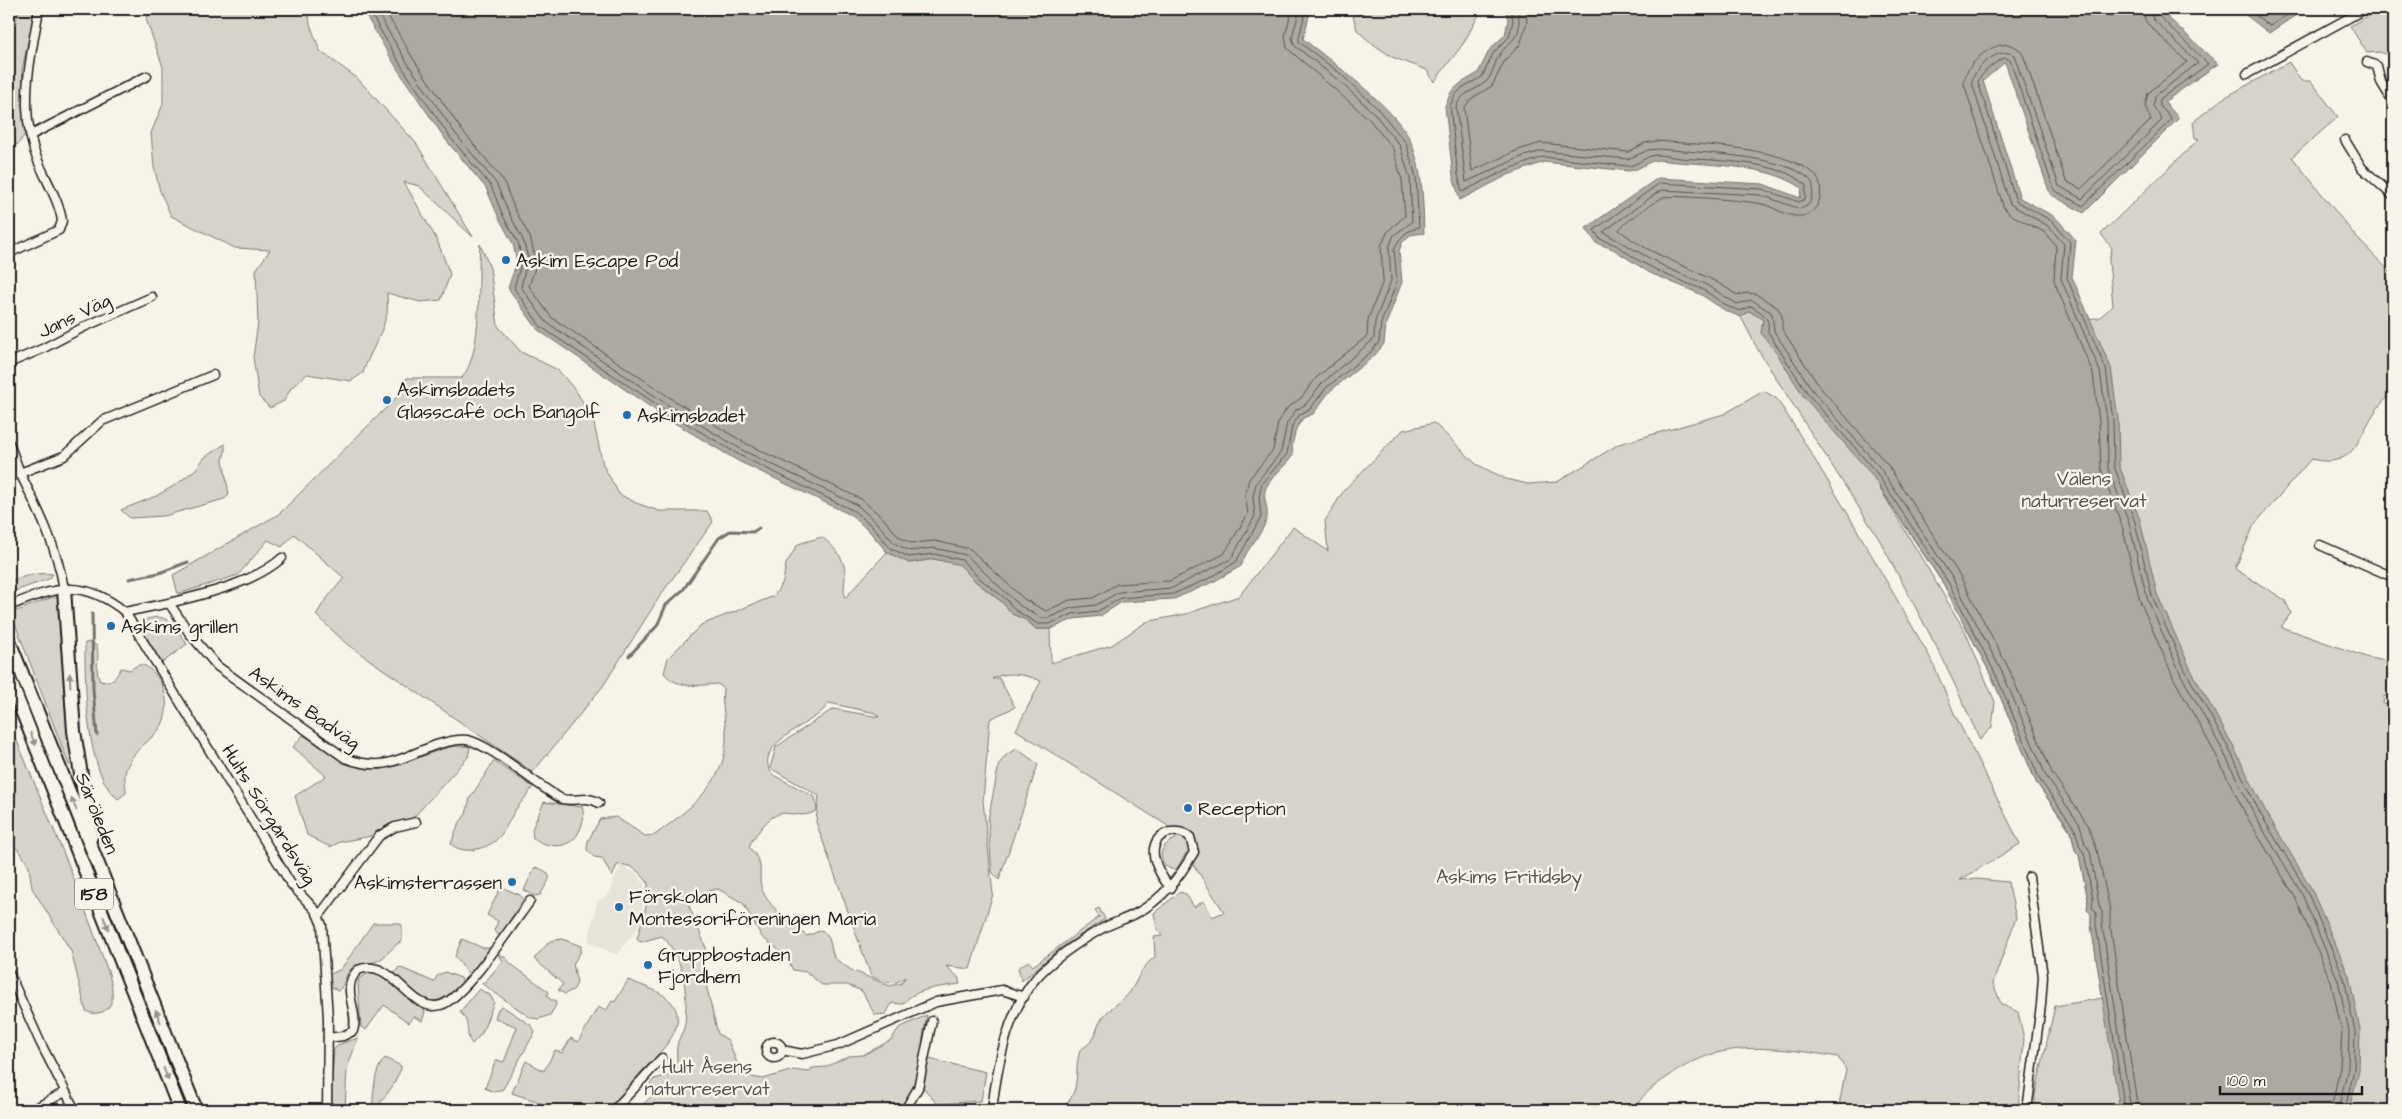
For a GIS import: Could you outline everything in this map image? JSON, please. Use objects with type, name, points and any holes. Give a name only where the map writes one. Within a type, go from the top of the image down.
[{"type":"main road","name":"158","points":[[64,588],[74,731],[91,825],[92,850]]},
{"type":"main road","name":"Säröleden","points":[[9,640],[196,1110]]},
{"type":"main road","name":"Säröleden","points":[[9,678],[180,1110]]},
{"type":"street","points":[[9,253],[54,233],[61,226],[61,216],[35,152],[31,135],[26,86],[27,71],[39,9]]},
{"type":"street","points":[[2248,74],[2365,9]]},
{"type":"street","points":[[2367,62],[2377,66],[2381,82],[2393,102]]},
{"type":"street","points":[[31,135],[147,76]]},
{"type":"street","points":[[2345,140],[2362,168],[2393,196]]},
{"type":"street","name":"Jans Väg","points":[[9,363],[152,297]]},
{"type":"street","points":[[9,475],[20,473],[64,456],[102,421],[213,375]]},
{"type":"street","points":[[9,444],[20,473],[55,549],[60,563],[64,588]]},
{"type":"street","points":[[2320,545],[2393,577]]},
{"type":"street","points":[[9,606],[41,593],[64,588],[86,589],[100,594],[126,612],[169,604],[256,575],[271,568],[282,558]]},
{"type":"street","name":"Askims Badväg","points":[[169,604],[190,634],[218,666],[344,758],[359,764],[382,765],[443,743],[468,740],[484,747],[562,799],[569,801],[591,799],[599,803]]},
{"type":"street","name":"Hults Sörgårdsväg","points":[[126,612],[291,884],[319,916]]},
{"type":"street","points":[[327,1110],[328,1038],[323,931],[319,916],[379,836],[395,827],[416,822]]},
{"type":"street","points":[[992,1110],[1003,1046],[1024,998],[1035,979],[1064,954],[1105,927],[1151,904],[1171,888],[1194,852],[1190,837],[1180,831],[1167,833],[1160,837],[1154,848],[1155,859],[1165,882],[1171,888]]},
{"type":"street","points":[[2027,1110],[2041,1005],[2042,976],[2029,877]]},
{"type":"street","points":[[328,1038],[343,1036],[353,1031],[355,1022],[350,984],[358,970],[376,968],[424,1003],[433,1006],[443,1004],[453,998],[470,979],[530,901]]},
{"type":"street","points":[[9,973],[11,985],[75,1110]]},
{"type":"street","points":[[782,1050],[802,1054],[838,1045],[936,1002],[1002,990],[1024,998]]},
{"type":"street","points":[[905,1110],[918,1088],[932,1021]]},
{"type":"street","points":[[614,1110],[662,1058]]},
{"type":"street","points":[[32,1110],[65,1092]]},
{"type":"shaded area","name":"Förskolan Montessoriföreningen Maria","points":[[621,866],[636,873],[644,884],[645,899],[638,927],[617,955],[588,942],[597,902],[611,892],[612,883]]},
{"type":"green space","points":[[19,9],[35,9],[22,70],[26,133],[18,144],[9,148],[9,49]]},
{"type":"green space","points":[[152,9],[308,9],[310,24],[320,51],[357,78],[416,143],[473,237],[419,186],[404,182],[437,240],[450,274],[441,300],[420,302],[387,293],[387,313],[382,328],[363,373],[351,381],[307,374],[291,388],[284,401],[270,408],[259,397],[253,357],[258,323],[256,270],[270,250],[235,248],[171,216],[160,191],[154,167],[151,133],[163,104],[163,67],[146,19]]},
{"type":"green space","points":[[1359,9],[1482,9],[1463,44],[1434,82],[1427,70],[1392,57],[1370,42],[1357,30],[1353,16],[1364,13]]},
{"type":"green space","points":[[2381,9],[2393,9],[2393,79],[2390,56],[2379,52],[2367,53],[2350,26]]},
{"type":"green space","name":"Välens naturreservat","points":[[2289,62],[2301,81],[2311,81],[2338,117],[2292,157],[2357,238],[2393,275],[2393,393],[2385,399],[2374,414],[2356,446],[2349,454],[2340,459],[2327,461],[2311,459],[2254,525],[2235,569],[2285,600],[2291,613],[2281,627],[2369,658],[2393,662],[2393,696],[2384,696],[2383,704],[2393,705],[2393,1110],[2035,1110],[2035,1095],[2055,1006],[2103,998],[2091,925],[2091,914],[2087,910],[2088,900],[2079,855],[2075,850],[2071,832],[2036,782],[1992,677],[1944,585],[1879,487],[1965,631],[1995,702],[1992,727],[1980,740],[1943,659],[1879,539],[1758,350],[1741,317],[1749,311],[1763,319],[1762,333],[2099,318],[2113,306],[2109,261],[2112,248],[2101,234],[2199,139],[2195,138],[2193,122],[2222,99]]},
{"type":"green space","points":[[480,244],[490,268],[498,326],[521,352],[558,370],[576,391],[593,419],[603,465],[619,494],[636,503],[659,511],[707,511],[713,522],[660,596],[603,686],[533,772],[348,645],[316,615],[344,578],[294,534],[282,547],[268,540],[238,575],[178,594],[173,575],[279,514],[396,398],[407,378],[462,378],[469,366],[477,333]]},
{"type":"green space","points":[[1764,391],[1776,398],[1848,514],[1932,661],[1954,713],[2020,844],[1960,880],[1977,879],[2008,882],[2016,918],[1993,983],[2001,1004],[2018,1012],[2024,1039],[2018,1110],[1838,1110],[1846,1070],[1838,1057],[1764,1048],[1721,1052],[1692,1062],[1652,1088],[1643,1096],[1635,1110],[1061,1110],[1068,1103],[1075,1089],[1080,1050],[1091,1041],[1100,1021],[1110,1009],[1130,992],[1143,969],[1155,957],[1154,937],[1162,936],[1157,929],[1154,913],[1180,892],[1186,894],[1194,907],[1204,901],[1212,917],[1224,912],[1186,853],[1176,870],[1165,866],[1161,856],[1162,851],[1169,842],[1176,839],[1168,826],[1016,730],[1041,681],[1023,675],[1010,674],[992,679],[999,678],[1015,707],[990,719],[983,801],[993,894],[970,969],[946,966],[958,977],[960,984],[921,991],[903,1004],[892,1003],[886,1014],[875,1015],[862,991],[847,985],[822,985],[806,972],[793,970],[785,955],[762,937],[743,903],[718,889],[685,896],[706,948],[699,956],[718,1034],[728,1040],[737,1063],[752,1077],[763,1079],[793,1070],[809,1072],[812,1068],[826,1067],[849,1056],[863,1055],[891,1040],[899,1028],[927,1015],[919,1065],[913,1088],[900,1110],[637,1110],[655,1093],[650,1084],[654,1079],[670,1075],[676,1069],[677,1046],[685,1024],[686,1000],[683,977],[676,955],[662,936],[640,942],[637,939],[647,903],[648,883],[638,872],[627,865],[617,865],[612,877],[602,858],[594,857],[587,850],[588,841],[600,819],[616,817],[645,836],[655,835],[680,816],[713,782],[725,753],[723,688],[718,684],[689,685],[676,682],[664,673],[668,658],[701,625],[774,596],[783,582],[786,564],[798,544],[822,537],[835,549],[845,568],[845,598],[887,552],[909,563],[934,559],[960,564],[975,581],[1003,603],[1012,614],[1026,620],[1036,629],[1050,629],[1051,663],[1112,645],[1146,622],[1186,614],[1239,596],[1293,527],[1328,551],[1325,521],[1344,490],[1403,430],[1434,423],[1476,464],[1506,479],[1528,484],[1557,482],[1619,444],[1724,414]],"holes":[[[829,703],[875,713],[879,717],[833,709],[776,747],[770,768],[819,796],[816,822],[871,976],[884,982],[893,983],[905,977],[902,983],[890,986],[851,970],[834,958],[829,938],[822,930],[807,936],[777,911],[764,894],[760,882],[760,867],[749,847],[767,821],[775,815],[782,813],[802,815],[817,810],[815,797],[773,775],[768,765],[769,755],[774,746],[822,711]]]},
{"type":"green space","points":[[225,444],[223,460],[229,495],[224,499],[164,516],[130,518],[121,510],[156,496],[177,484],[196,469],[205,457]]},
{"type":"green space","points":[[53,574],[49,579],[9,593],[9,582],[31,575]]},
{"type":"green space","points":[[57,597],[59,602],[64,690],[73,763],[69,765],[11,613]]},
{"type":"green space","points":[[157,617],[171,623],[187,644],[162,663],[139,625],[147,619]]},
{"type":"green space","points":[[91,642],[97,646],[97,672],[100,681],[111,681],[121,668],[130,670],[139,665],[153,672],[165,693],[166,710],[162,725],[130,761],[125,774],[126,793],[118,799],[107,787],[99,770],[89,726],[85,643]]},
{"type":"green space","points":[[9,727],[17,741],[68,864],[109,974],[112,1001],[107,1009],[102,1012],[90,1013],[86,1011],[71,951],[32,888],[29,867],[21,853],[9,841]]},
{"type":"green space","points":[[303,735],[349,763],[373,768],[388,767],[448,748],[458,746],[470,747],[468,757],[413,818],[389,824],[371,836],[340,842],[330,847],[307,835],[295,796],[326,776],[293,747]]},
{"type":"green space","points":[[1017,749],[1038,764],[999,880],[992,872],[988,820],[999,764],[1007,754]]},
{"type":"green space","points":[[494,761],[533,787],[496,840],[473,850],[464,850],[453,846],[451,844],[458,825],[466,814],[470,798]]},
{"type":"green space","points":[[544,802],[582,807],[582,824],[576,837],[571,841],[559,846],[553,846],[533,838],[532,829]]},
{"type":"green space","points":[[535,867],[546,872],[549,877],[540,895],[535,896],[524,890]]},
{"type":"green space","points":[[501,887],[520,895],[523,900],[500,936],[494,931],[498,921],[487,915]]},
{"type":"green space","points":[[1099,908],[1105,919],[1059,949],[1022,981],[1018,968],[1028,961],[1033,966],[1099,917],[1095,910]]},
{"type":"green space","points":[[373,923],[397,923],[402,925],[402,941],[378,961],[359,964],[349,970],[341,989],[338,991],[329,985],[329,975],[341,969]]},
{"type":"green space","points":[[462,939],[483,948],[490,948],[469,975],[455,956]]},
{"type":"green space","points":[[562,939],[581,946],[581,951],[573,964],[577,983],[574,989],[565,994],[558,990],[563,984],[534,959],[550,941]]},
{"type":"green space","points":[[498,954],[505,957],[511,964],[549,992],[547,996],[551,1000],[555,1000],[556,1005],[550,1015],[539,1019],[531,1018],[481,983],[484,983],[503,961]]},
{"type":"green space","points":[[399,967],[434,982],[437,976],[445,972],[461,978],[462,982],[442,998],[435,1001],[427,1000],[395,973]]},
{"type":"green space","points":[[370,972],[377,973],[424,1009],[422,1021],[413,1016],[409,1023],[384,1005],[366,1030],[361,1027],[358,985],[359,979]]},
{"type":"green space","points":[[628,980],[658,992],[668,999],[677,1013],[677,1022],[674,1032],[662,1050],[607,1110],[550,1110],[539,1102],[512,1093],[526,1061],[544,1071],[555,1050],[562,1053],[571,1038],[578,1042],[598,1007],[606,1011],[612,1001],[615,1002]]},
{"type":"green space","points":[[479,989],[490,995],[494,1002],[482,1033],[472,1044],[468,1037],[466,1020],[460,1012]]},
{"type":"green space","points":[[502,1006],[532,1026],[535,1032],[503,1089],[494,1092],[485,1088],[496,1060],[504,1062],[517,1027],[495,1018],[498,1009]]},
{"type":"green space","points":[[358,1038],[347,1068],[345,1110],[330,1110],[334,1049],[340,1044]]},
{"type":"green space","points":[[385,1058],[401,1066],[401,1069],[392,1087],[375,1110],[372,1110],[376,1076]]},
{"type":"green space","points":[[929,1059],[986,1072],[981,1101],[937,1104],[922,1086]]},
{"type":"water","points":[[362,9],[1311,9],[1303,39],[1378,101],[1404,129],[1411,142],[1420,175],[1424,233],[1410,235],[1402,243],[1399,251],[1402,282],[1386,324],[1384,344],[1374,356],[1330,391],[1313,414],[1303,418],[1296,429],[1292,445],[1293,455],[1266,488],[1267,518],[1262,531],[1246,553],[1241,566],[1213,582],[1174,599],[1122,602],[1100,616],[1074,619],[1050,629],[1036,629],[1026,620],[1012,614],[1003,603],[975,581],[960,565],[934,559],[909,563],[887,552],[869,531],[851,515],[738,461],[668,419],[538,330],[508,288],[517,262],[513,244],[486,188],[446,140],[398,70]]},
{"type":"water","points":[[1505,9],[2159,9],[2218,64],[2164,102],[2179,118],[2084,213],[2050,194],[2005,62],[1983,81],[2020,198],[2055,217],[2076,240],[2072,277],[2111,368],[2118,419],[2119,465],[2140,520],[2157,594],[2191,670],[2233,746],[2265,810],[2311,888],[2349,976],[2360,1030],[2359,1070],[2349,1110],[2120,1110],[2091,925],[2091,914],[2087,910],[2088,900],[2079,855],[2075,850],[2071,831],[2036,782],[1992,677],[1944,585],[1872,475],[1804,397],[1776,352],[1761,333],[1763,319],[1749,311],[1741,317],[1726,311],[1700,294],[1650,273],[1613,249],[1596,243],[1586,228],[1658,178],[1763,184],[1800,198],[1802,188],[1770,174],[1733,166],[1658,160],[1629,171],[1544,162],[1508,175],[1460,200],[1453,176],[1445,106],[1451,92],[1461,83],[1478,73],[1490,49],[1505,35],[1508,20]]},
{"type":"water","points":[[2238,9],[2291,9],[2296,15],[2269,33]]},
{"type":"waterway","points":[[629,656],[657,626],[666,605],[683,590],[719,538],[730,531],[753,532],[759,528]]},
{"type":"waterway","points":[[129,579],[159,573],[188,562]]},
{"type":"waterway","points":[[92,614],[93,689],[97,735]]},
{"type":"place","name":"Askim Escape Pod","points":[[506,260]]},
{"type":"place","name":"Askimsbadets Glasscafé och Bangolf","points":[[387,400]]},
{"type":"place","name":"Askimsbadet","points":[[627,415]]},
{"type":"place","name":"Askims grillen","points":[[111,626]]},
{"type":"place","name":"Reception","points":[[1188,808]]},
{"type":"place","name":"Askimsterrassen","points":[[512,882]]},
{"type":"place","name":"Förskolan Montessoriföreningen Maria","points":[[619,907]]},
{"type":"place","name":"Gruppbostaden Fjordhem","points":[[648,965]]},
{"type":"park label","name":"Askims Fritidsby","points":[[1509,876]]},
{"type":"park label","name":"Hult Åsens naturreservat","points":[[707,1077]]}]
